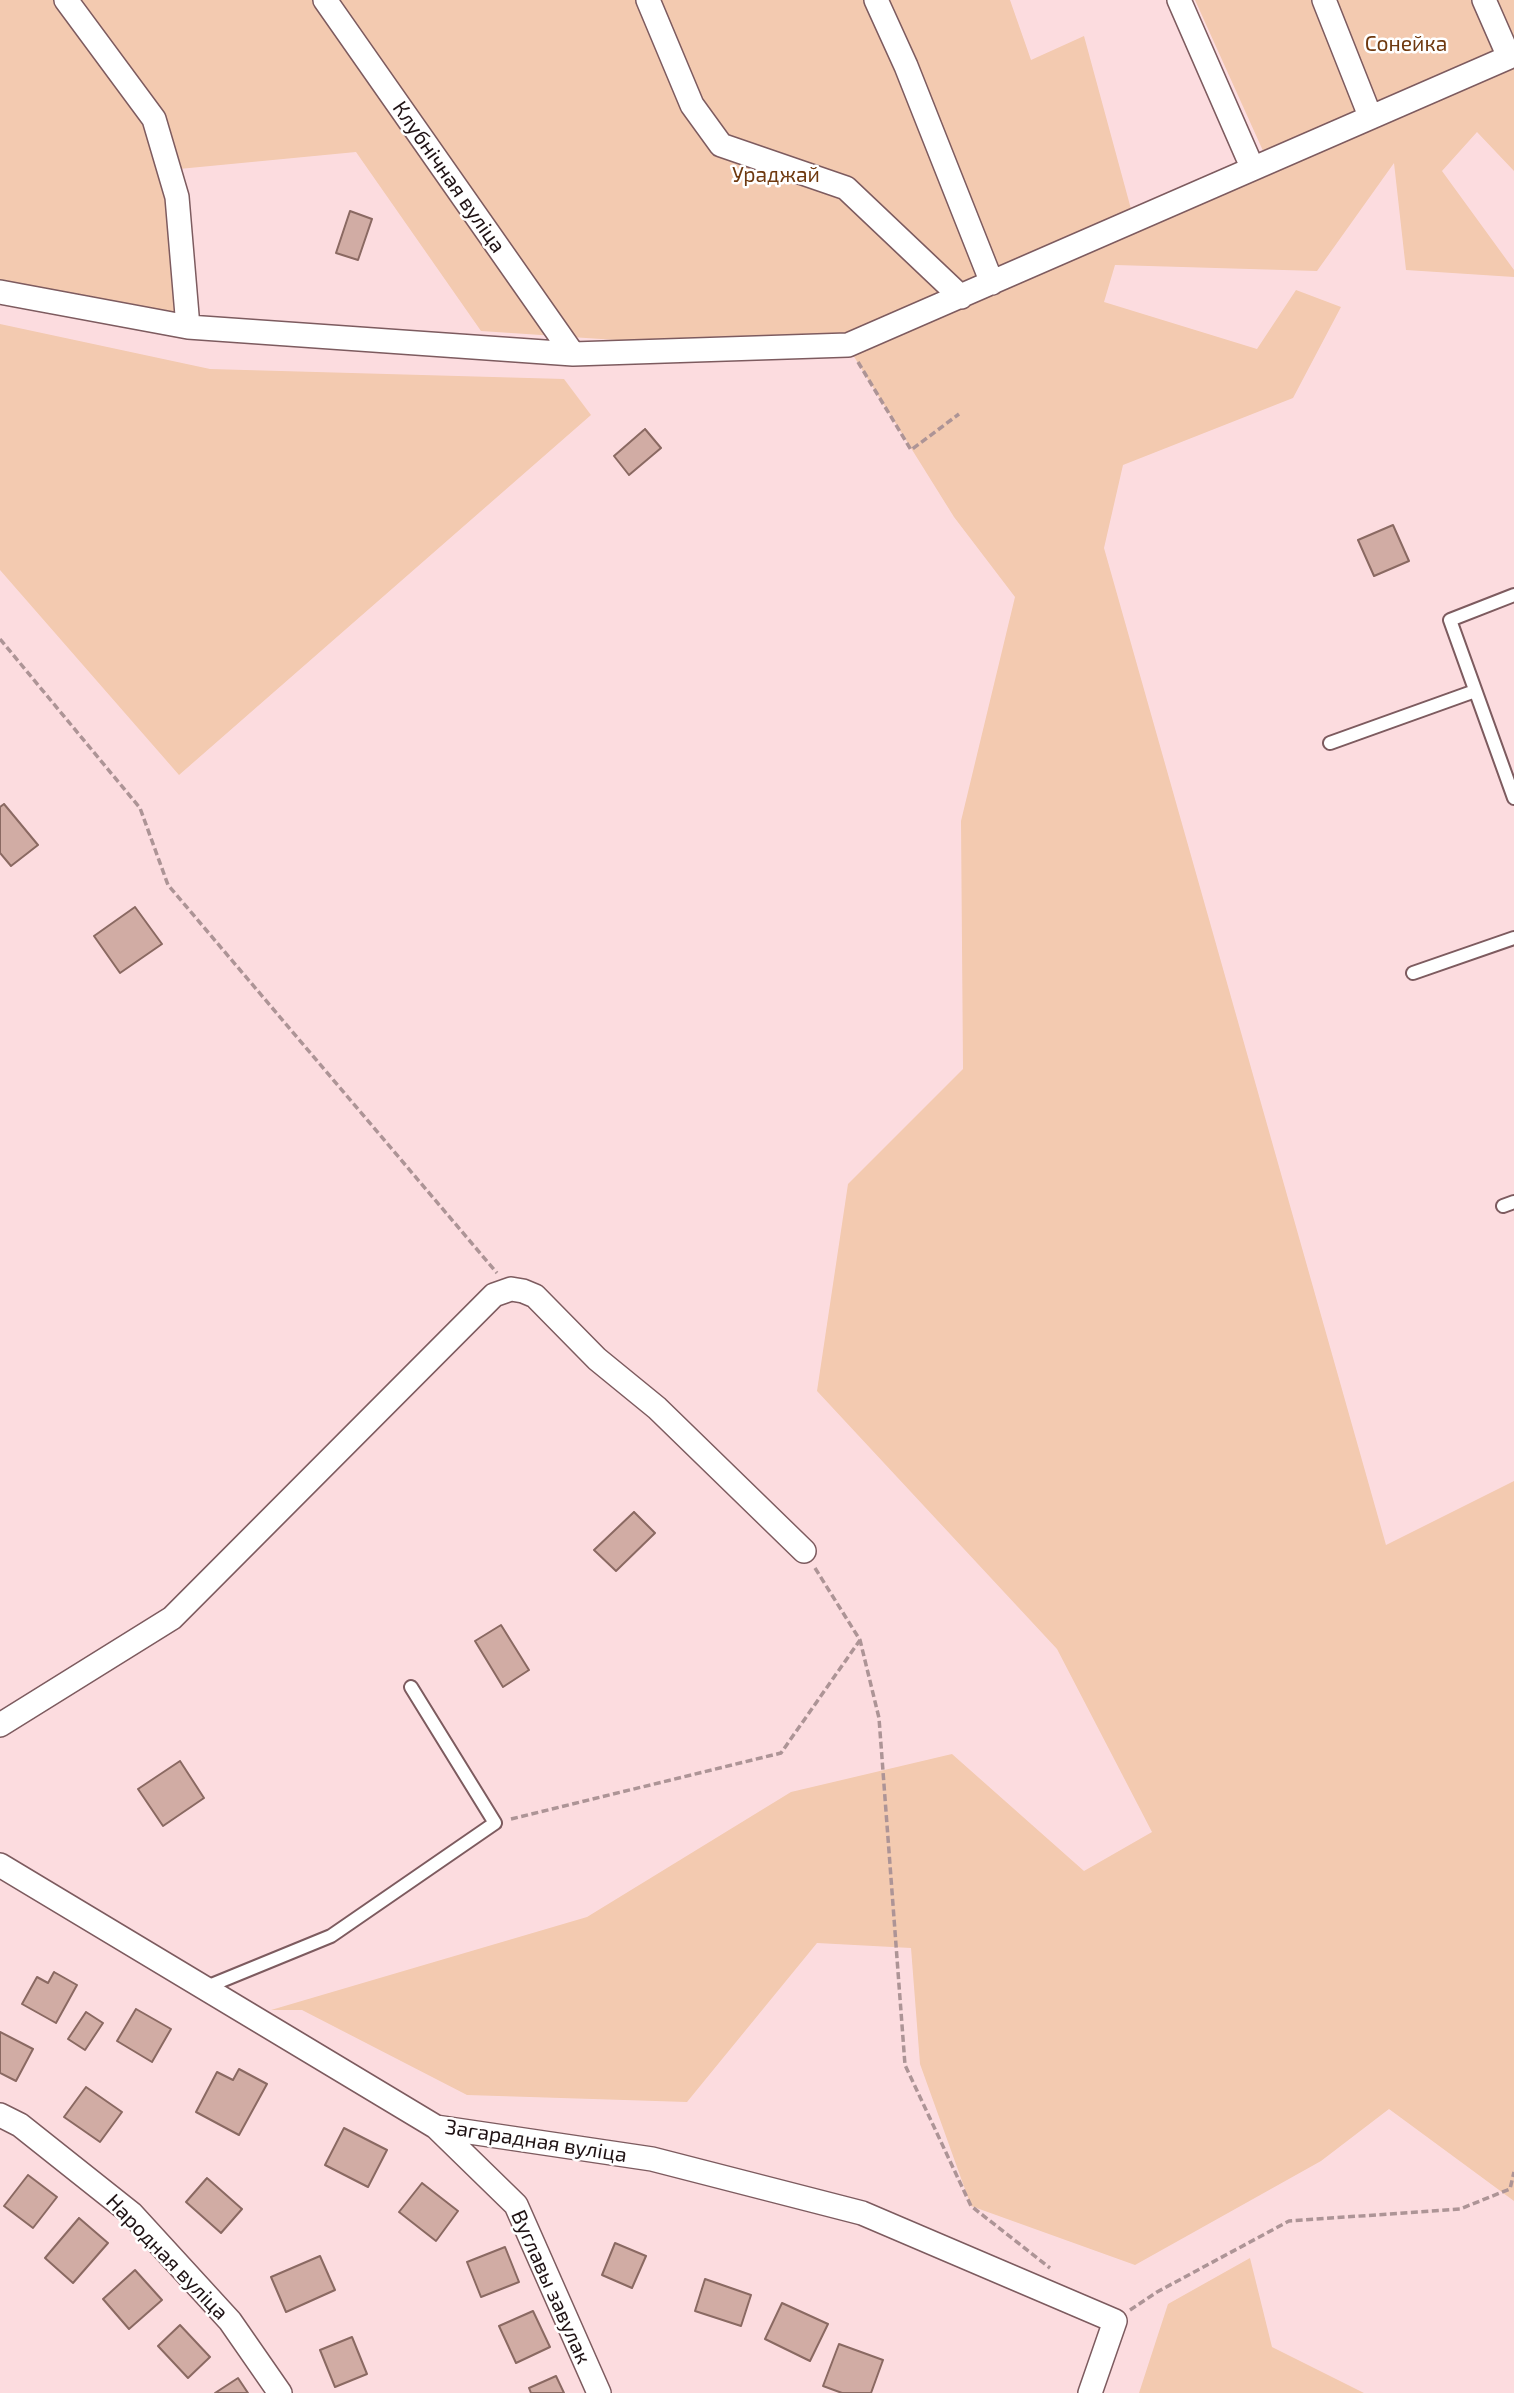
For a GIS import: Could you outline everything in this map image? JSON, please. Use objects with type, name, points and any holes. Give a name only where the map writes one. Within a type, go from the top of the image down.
[{"type":"street","points":[[66,0],[154,119],[177,197],[188,327]]},
{"type":"street","name":"Клубнічная вуліца","points":[[324,0],[573,354]]},
{"type":"street","points":[[648,0],[692,105],[721,145],[846,188],[961,297]]},
{"type":"street","points":[[876,0],[906,66],[992,283]]},
{"type":"street","points":[[1179,0],[1252,167]]},
{"type":"street","points":[[1324,0],[1370,116]]},
{"type":"street","points":[[0,292],[188,327],[573,354],[848,345],[1511,56],[1484,0]]},
{"type":"street","points":[[0,1725],[172,1618],[494,1295],[511,1289],[534,1296],[597,1359],[657,1408],[804,1551]]},
{"type":"street","name":"Загарадная вуліца","points":[[0,1865],[436,2127],[652,2159],[862,2213],[1115,2321]]},
{"type":"street","name":"Народная вуліца","points":[[0,2115],[20,2125],[131,2214],[230,2320],[280,2393]]},
{"type":"street","name":"Вуглавы завулак","points":[[436,2127],[516,2205],[599,2393]]},
{"type":"street","points":[[1090,2393],[1115,2321]]},
{"type":"lane","points":[[1514,595],[1450,620],[1514,798]]},
{"type":"lane","points":[[1331,743],[1475,691]]},
{"type":"lane","points":[[1413,973],[1514,938]]},
{"type":"lane","points":[[203,1988],[331,1937],[495,1823],[411,1687]]},
{"type":"path","points":[[848,345],[911,450],[959,414]]},
{"type":"path","points":[[0,639],[140,808],[168,885],[511,1289]]},
{"type":"path","points":[[804,1551],[860,1640],[879,1718],[905,2065],[971,2206],[1054,2272]]},
{"type":"path","points":[[495,1823],[781,1753],[860,1640]]},
{"type":"path","points":[[1115,2321],[1157,2292],[1289,2221],[1460,2209],[1510,2189],[1514,2172]]},
{"type":"green space","name":"Ураджай","points":[[0,0],[1010,0],[1031,60],[1084,36],[1131,209],[1514,66],[1514,171],[1477,132],[1442,171],[1514,270],[1514,277],[1406,270],[1394,163],[1317,271],[1115,265],[1104,302],[1257,349],[1296,290],[1341,307],[1293,398],[1123,465],[1104,548],[1386,1545],[1514,1481],[1514,2201],[1389,2109],[1321,2161],[1135,2265],[971,2206],[920,2064],[911,1948],[817,1943],[687,2102],[467,2095],[302,2010],[271,2010],[587,1917],[791,1792],[952,1754],[1084,1871],[1152,1832],[1057,1649],[817,1391],[848,1184],[963,1069],[961,821],[1015,597],[954,517],[843,339],[796,352],[481,331],[356,152],[179,169],[196,317],[0,280]]},
{"type":"green space","name":"Сонейка","points":[[1195,0],[1514,0],[1514,46],[1264,153]]},
{"type":"green space","points":[[0,324],[210,369],[564,379],[591,415],[179,775],[0,570]]},
{"type":"green space","points":[[1250,2258],[1272,2347],[1364,2393],[1139,2393],[1168,2304]]},
{"type":"building","points":[[350,211],[372,219],[358,260],[336,253]]},
{"type":"building","points":[[645,429],[661,448],[629,475],[614,456]]},
{"type":"building","points":[[1393,525],[1409,561],[1374,576],[1358,540]]},
{"type":"building","points":[[4,804],[38,845],[11,866],[0,853],[0,807]]},
{"type":"building","points":[[135,907],[162,944],[120,973],[94,936]]},
{"type":"building","points":[[634,1512],[655,1533],[616,1571],[594,1550]]},
{"type":"building","points":[[501,1625],[529,1670],[503,1687],[475,1641]]},
{"type":"building","points":[[180,1761],[204,1798],[163,1826],[138,1789]]},
{"type":"building","points":[[54,1972],[77,1985],[56,2023],[22,2004],[37,1977],[48,1983]]},
{"type":"building","points":[[136,2009],[171,2029],[152,2062],[117,2041]]},
{"type":"building","points":[[86,2012],[103,2023],[85,2050],[68,2039]]},
{"type":"building","points":[[0,2032],[33,2049],[16,2081],[0,2073]]},
{"type":"building","points":[[239,2069],[267,2084],[239,2135],[196,2112],[217,2072],[233,2080]]},
{"type":"building","points":[[86,2087],[122,2112],[100,2142],[64,2117]]},
{"type":"building","points":[[344,2128],[387,2150],[368,2187],[325,2165]]},
{"type":"building","points":[[28,2175],[57,2197],[33,2228],[4,2206]]},
{"type":"building","points":[[207,2178],[242,2209],[221,2233],[186,2202]]},
{"type":"building","points":[[422,2183],[458,2211],[436,2241],[399,2212]]},
{"type":"building","points":[[79,2218],[108,2243],[73,2283],[45,2258]]},
{"type":"building","points":[[615,2243],[646,2256],[632,2288],[602,2275]]},
{"type":"building","points":[[505,2247],[519,2282],[481,2297],[467,2262]]},
{"type":"building","points":[[320,2256],[335,2290],[286,2312],[271,2277]]},
{"type":"building","points":[[135,2270],[162,2300],[129,2329],[103,2299]]},
{"type":"building","points":[[705,2279],[751,2295],[741,2326],[695,2311]]},
{"type":"building","points":[[782,2303],[828,2324],[810,2361],[765,2339]]},
{"type":"building","points":[[533,2311],[550,2347],[516,2363],[499,2326]]},
{"type":"building","points":[[180,2325],[210,2357],[188,2378],[158,2346]]},
{"type":"building","points":[[352,2337],[367,2374],[335,2387],[320,2350]]},
{"type":"building","points":[[839,2344],[883,2360],[871,2393],[842,2393],[823,2386]]},
{"type":"building","points":[[556,2376],[564,2393],[531,2393],[529,2388]]},
{"type":"building","points":[[238,2378],[248,2393],[215,2393]]}]
